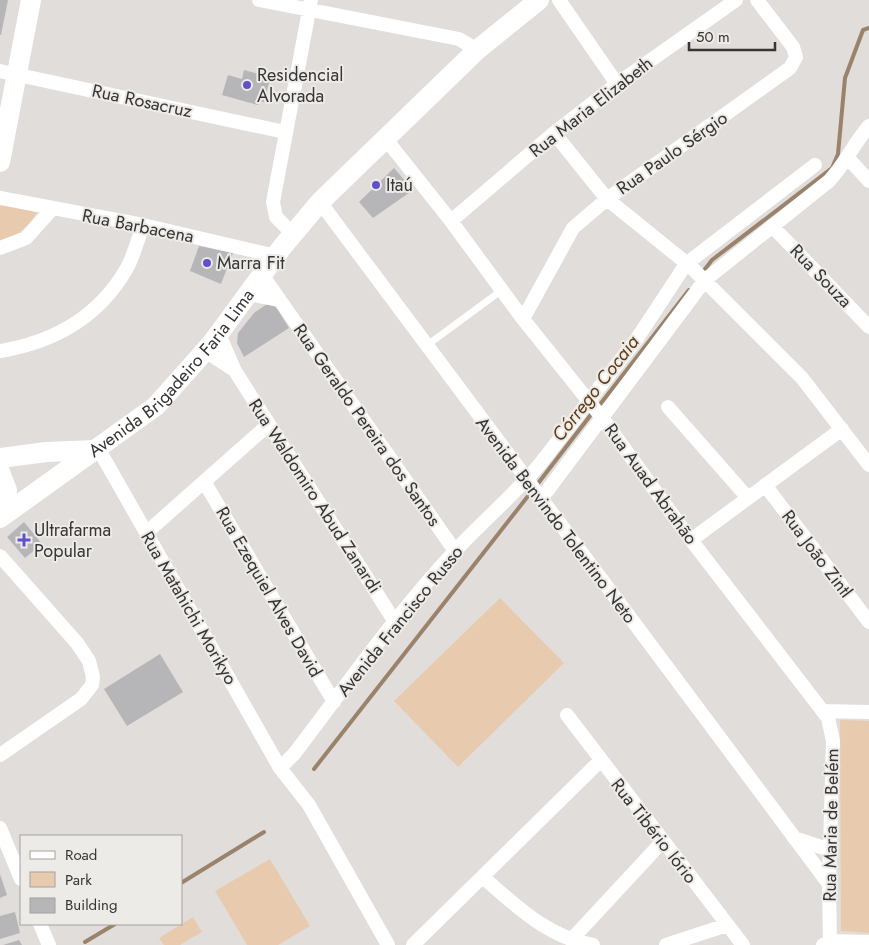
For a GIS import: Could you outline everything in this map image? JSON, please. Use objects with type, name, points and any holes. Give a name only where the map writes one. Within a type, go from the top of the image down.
[{"type":"main road","points":[[0,162],[8,73],[32,0]]},
{"type":"main road","name":"Avenida Brigadeiro Faria Lima","points":[[3,516],[156,406],[219,334],[276,256],[320,202],[477,50],[539,0]]},
{"type":"main road","points":[[0,458],[46,452],[96,449]]},
{"type":"main road","points":[[0,472],[7,490],[3,516]]},
{"type":"street","points":[[259,0],[310,5],[459,40],[477,50]]},
{"type":"street","points":[[559,0],[617,84]]},
{"type":"street","name":"Rua Maria Elizabeth","points":[[451,221],[554,132],[617,84],[736,0]]},
{"type":"street","name":"Rua Paulo Sérgio","points":[[523,319],[568,234],[607,199],[790,68],[796,57],[793,47],[757,0]]},
{"type":"street","points":[[293,234],[279,221],[273,210],[285,132],[310,5]]},
{"type":"street","name":"Rua Rosacruz","points":[[8,73],[285,132]]},
{"type":"street","points":[[596,409],[703,278],[829,181],[869,126]]},
{"type":"street","points":[[554,132],[607,199],[703,278],[802,378],[869,465]]},
{"type":"street","name":"Rua Auad Abrahão","points":[[385,138],[451,221],[523,319],[596,409],[691,540],[824,711]]},
{"type":"street","points":[[847,157],[869,181]]},
{"type":"street","points":[[539,497],[596,409],[636,340],[688,265],[815,165]]},
{"type":"street","name":"Rua Barbacena","points":[[0,198],[143,225],[276,256]]},
{"type":"street","name":"Avenida Benvindo Tolentino Neto","points":[[320,202],[829,884]]},
{"type":"street","points":[[0,248],[26,238],[52,209]]},
{"type":"street","points":[[0,351],[20,348],[70,329],[95,310],[116,285],[128,266],[143,225]]},
{"type":"street","name":"Rua Souza","points":[[772,226],[869,327]]},
{"type":"street","name":"Rua Geraldo Pereira dos Santos","points":[[262,276],[455,551]]},
{"type":"street","points":[[248,294],[279,300]]},
{"type":"street","name":"Rua Waldomiro Abud Zanardi","points":[[219,334],[235,370],[268,425],[395,622]]},
{"type":"street","name":"Rua Waldomiro Abud Zanardi","points":[[205,351],[235,370]]},
{"type":"street","points":[[668,407],[748,498]]},
{"type":"street","name":"Avenida Francisco Russo","points":[[283,773],[294,754],[395,622],[455,551],[528,482],[596,409]]},
{"type":"street","points":[[146,533],[205,483],[268,425]]},
{"type":"street","points":[[691,540],[842,429]]},
{"type":"street","name":"Rua Matahichi Morikyo","points":[[96,449],[283,773],[308,804],[388,945]]},
{"type":"street","name":"Rua Ezequiel Alves David","points":[[205,483],[334,702]]},
{"type":"street","name":"Rua João Zintl","points":[[765,485],[869,622]]},
{"type":"street","points":[[0,556],[77,644],[89,661],[93,677],[92,685],[81,699],[0,755]]},
{"type":"street","points":[[824,711],[869,712]]},
{"type":"street","name":"Rua Maria de Belém","points":[[824,711],[833,733],[828,944]]},
{"type":"street","name":"Rua Tibério Iório","points":[[567,715],[743,945]]},
{"type":"street","points":[[413,945],[484,878],[601,760]]},
{"type":"street","points":[[0,828],[20,877]]},
{"type":"street","points":[[794,838],[830,850]]},
{"type":"street","points":[[571,940],[662,841]]},
{"type":"street","points":[[484,878],[521,910],[546,928],[571,940],[593,945]]},
{"type":"street","points":[[40,925],[49,945]]},
{"type":"street","points":[[666,945],[727,925]]},
{"type":"street","points":[[828,944],[869,942]]},
{"type":"lane","points":[[426,346],[502,290]]},
{"type":"green space","points":[[0,204],[37,212],[22,231],[0,242]]},
{"type":"green space","points":[[500,598],[564,663],[458,767],[394,701]]},
{"type":"green space","points":[[840,720],[869,721],[869,933],[841,931]]},
{"type":"green space","points":[[270,859],[310,926],[278,945],[247,945],[215,891]]},
{"type":"green space","points":[[193,917],[202,932],[180,945],[164,945],[159,938]]},
{"type":"building","points":[[0,0],[8,0],[1,35],[0,35]]},
{"type":"building","name":"Residencial Alvorada","points":[[260,69],[268,71],[266,75],[271,76],[264,102],[259,101],[258,105],[222,95],[228,75],[242,79],[244,70],[259,74]]},
{"type":"building","points":[[394,168],[413,190],[373,218],[359,202]]},
{"type":"building","points":[[199,246],[233,253],[221,284],[190,271]]},
{"type":"building","points":[[267,304],[276,307],[289,328],[244,357],[237,343],[238,333],[254,313]]},
{"type":"building","name":"Ultrafarma Popular","points":[[24,522],[42,544],[25,558],[7,537]]},
{"type":"building","points":[[160,654],[183,692],[127,726],[104,689]]},
{"type":"building","points":[[0,874],[7,895],[0,898]]},
{"type":"building","points":[[15,912],[20,933],[0,939],[0,916]]},
{"type":"building","points":[[19,940],[22,945],[3,945]]},
{"type":"waterway","name":"Córrego Cocaia","points":[[702,273],[712,260],[832,168],[838,154],[845,78],[863,30],[869,28]]},
{"type":"waterway","name":"Córrego Cocaia","points":[[598,407],[689,290]]},
{"type":"waterway","name":"Córrego Cocaia","points":[[536,486],[593,412]]},
{"type":"waterway","name":"Córrego Cocaia","points":[[314,769],[532,491]]},
{"type":"waterway","name":"Córrego Cocaia","points":[[182,882],[264,832]]},
{"type":"waterway","name":"Córrego Cocaia","points":[[85,942],[113,925]]},
{"type":"place","name":"Residencial Alvorada","points":[[247,85]]},
{"type":"place","name":"Itaú","points":[[376,185]]},
{"type":"place","name":"Marra Fit","points":[[207,263]]},
{"type":"place","name":"Ultrafarma Popular","points":[[24,540]]}]
